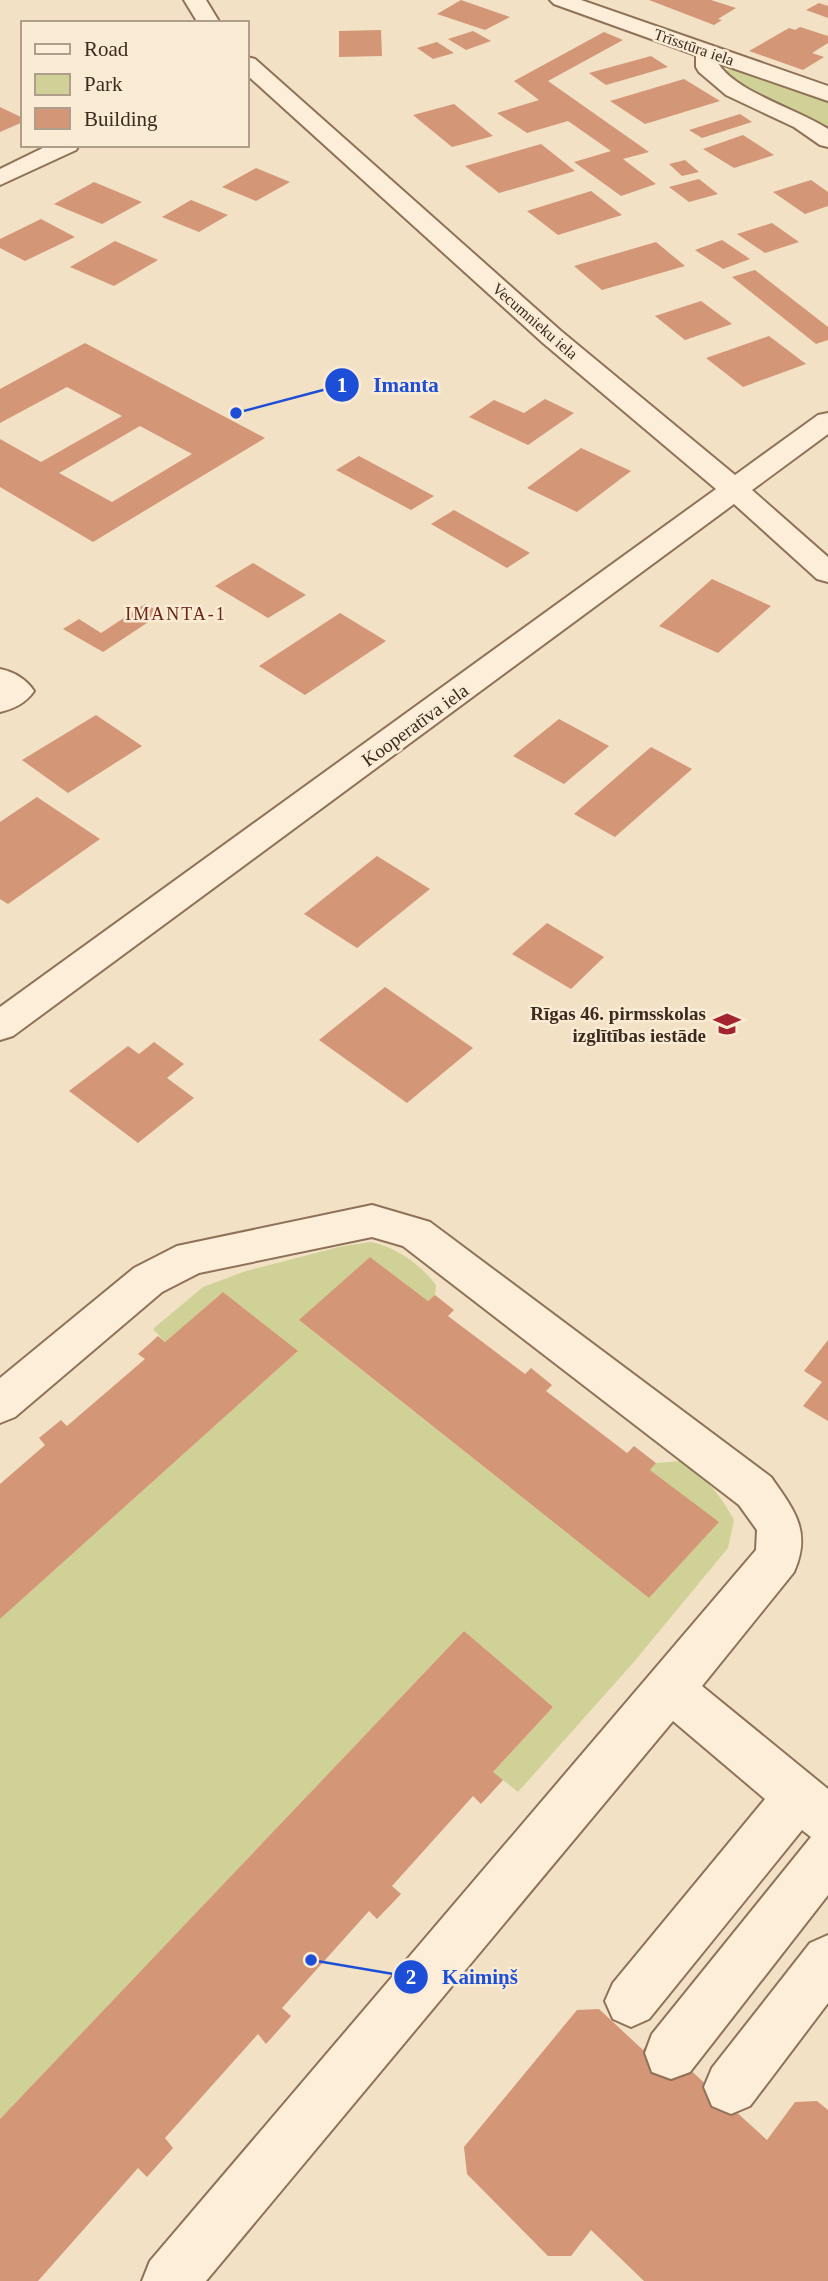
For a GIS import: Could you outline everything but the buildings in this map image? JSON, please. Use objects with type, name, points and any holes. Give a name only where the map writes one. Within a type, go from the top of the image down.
[{"type":"street","name":"Trīsstūra iela","points":[[561,0],[828,94]]},
{"type":"street","points":[[202,1],[208,21]]},
{"type":"street","points":[[707,51],[707,66],[734,90],[802,122],[828,140]]},
{"type":"street","name":"Vecumnieku iela","points":[[248,65],[552,337],[734,489],[828,573]]},
{"type":"street","points":[[0,178],[64,147]]},
{"type":"street","name":"Kooperatīva iela","points":[[0,1026],[828,421]]},
{"type":"street","points":[[0,678],[18,691],[0,702]]},
{"type":"street","points":[[0,1404],[148,1280],[191,1258],[372,1221],[416,1234],[755,1492],[779,1525],[778,1557],[170,2281]]},
{"type":"street","points":[[631,2001],[813,1808],[669,1688]]},
{"type":"street","points":[[671,2053],[828,1856]]},
{"type":"street","points":[[731,2087],[828,1961]]},
{"type":"green space","points":[[735,68],[828,102],[828,139],[721,72]]},
{"type":"green space","points":[[370,1242],[398,1252],[423,1270],[436,1285],[435,1295],[428,1301],[370,1257],[300,1321],[649,1598],[718,1522],[650,1470],[656,1463],[681,1461],[711,1487],[734,1520],[728,1548],[633,1663],[518,1792],[493,1772],[553,1707],[464,1631],[0,2119],[0,1619],[297,1352],[223,1292],[165,1342],[153,1329],[203,1287],[246,1271],[339,1247]]},
{"type":"place","name":"Imanta","points":[[236,413]]},
{"type":"place","name":"Rīgas 46. pirmsskolas izglītības iestāde","points":[[727,1024]]},
{"type":"place","name":"Kaimiņš","points":[[311,1960]]},
{"type":"district","name":"IMANTA-1","points":[[176,614]]}]
